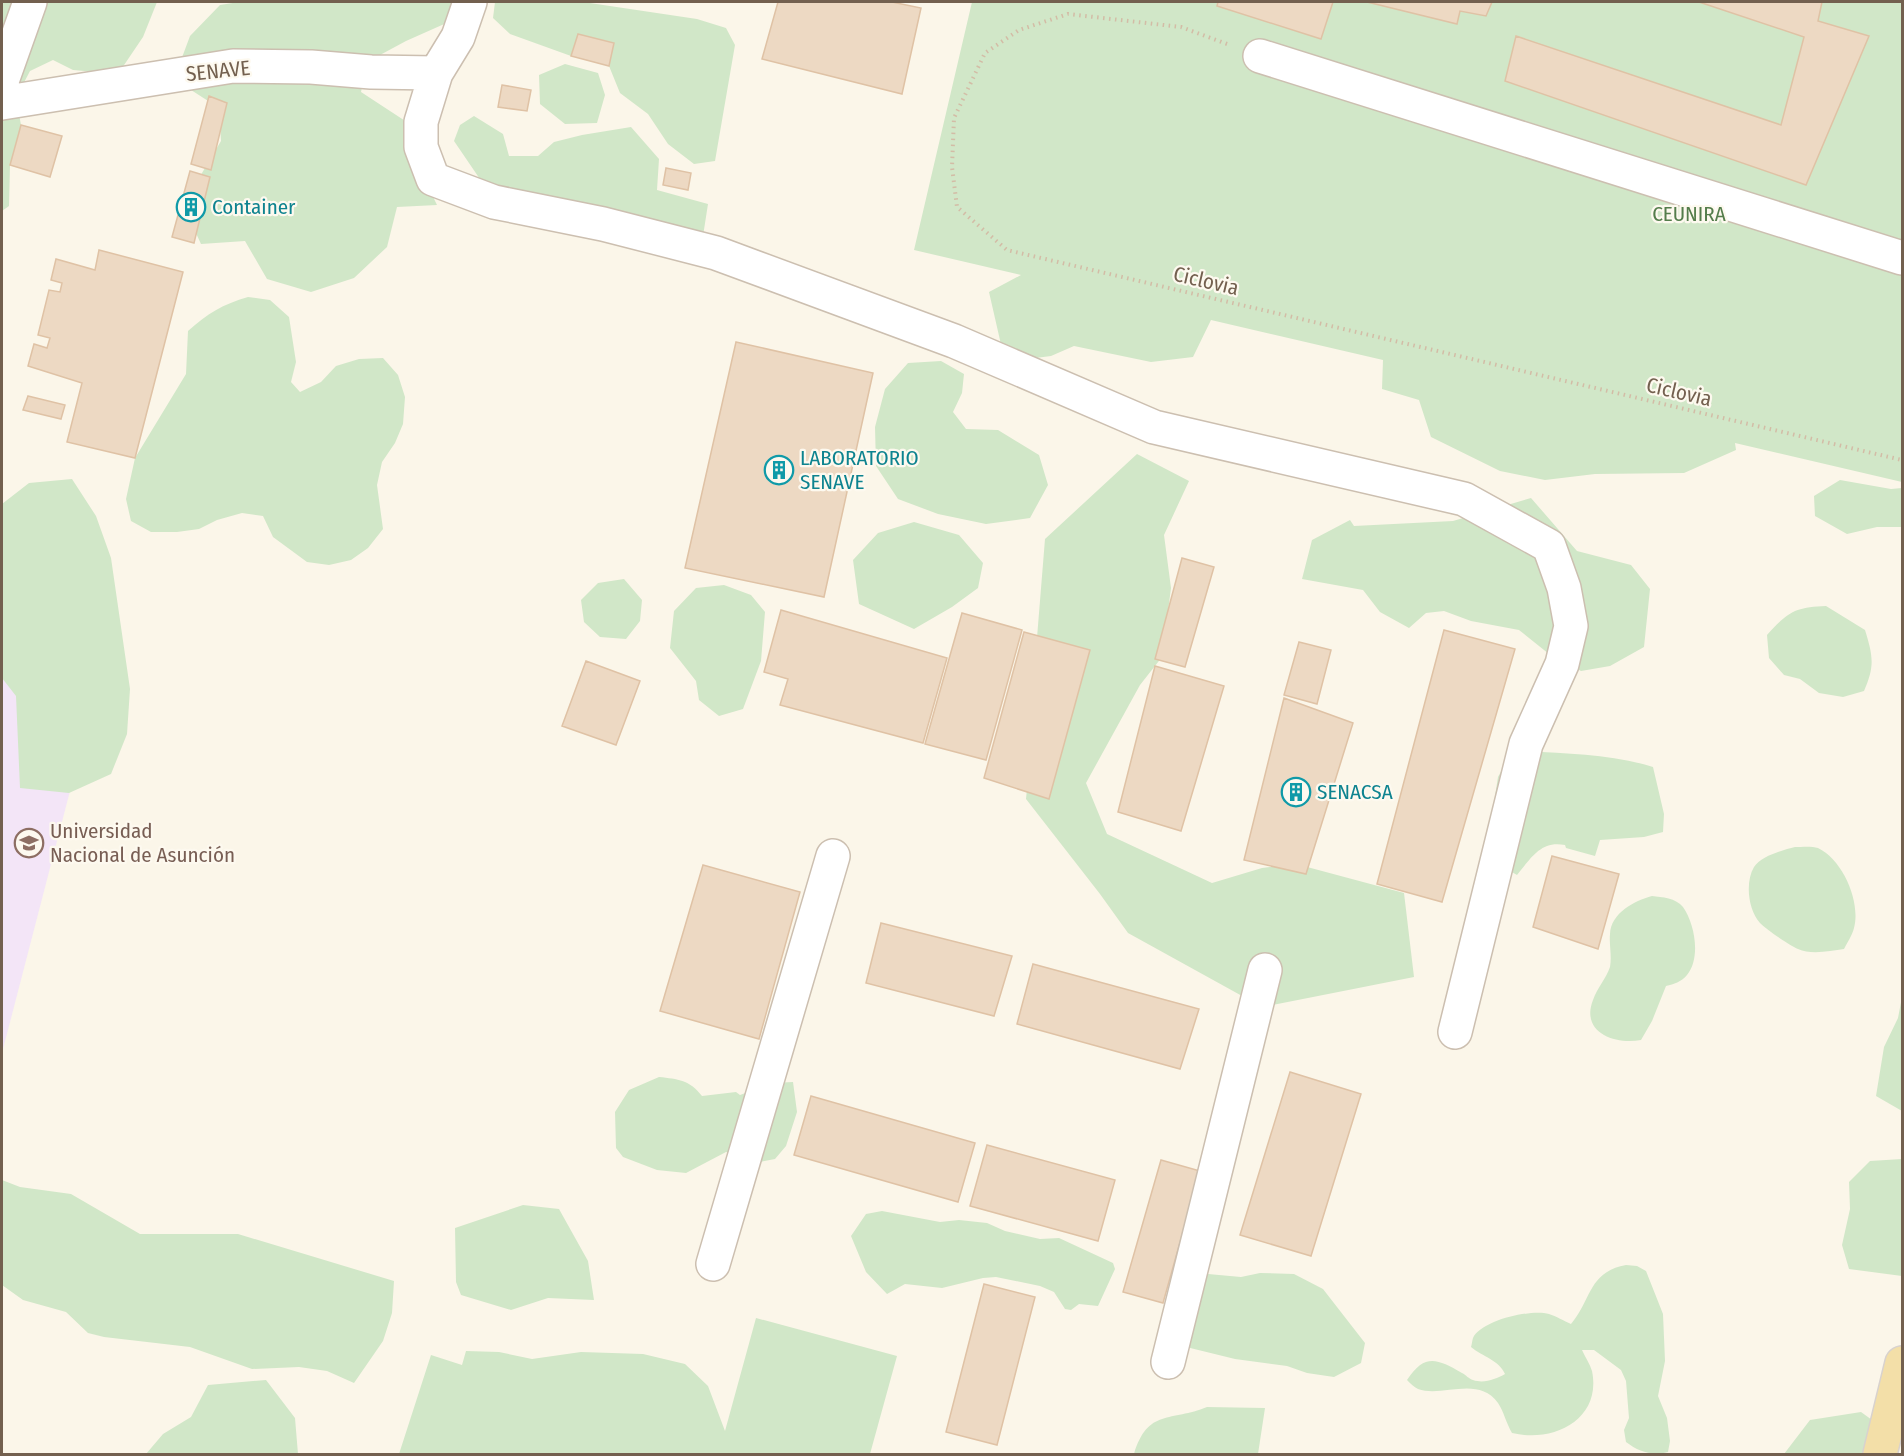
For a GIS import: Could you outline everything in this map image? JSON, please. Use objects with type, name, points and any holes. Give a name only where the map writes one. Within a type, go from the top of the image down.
[{"type":"main road","points":[[1880,1455],[1902,1363]]},
{"type":"lane","points":[[2,81],[30,2]]},
{"type":"lane","points":[[470,2],[458,37],[436,73],[421,122],[421,147],[433,179],[494,202],[603,224],[716,253],[954,341],[1154,427],[1464,499],[1549,546],[1564,588],[1571,626],[1562,664],[1527,744],[1455,1032]]},
{"type":"lane","points":[[1260,57],[1902,258]]},
{"type":"lane","name":"SENAVE","points":[[2,103],[233,66],[436,73]]},
{"type":"lane","points":[[712,1264],[833,856]]},
{"type":"lane","points":[[1168,1362],[1265,970]]},
{"type":"path","name":"Ciclovia","points":[[1260,57],[1181,27],[1079,15],[1068,14],[1019,30],[985,53],[954,118],[952,167],[957,207],[1007,250],[1902,460]]},
{"type":"shaded area","name":"Universidad Nacional de Asunción","points":[[2,597],[111,633],[2,1053]]},
{"type":"green space","points":[[2,2],[157,2],[143,37],[118,74],[73,70],[53,60],[30,71],[16,98],[21,125],[10,165],[9,206],[2,211]]},
{"type":"green space","points":[[239,2],[462,2],[451,21],[367,62],[361,92],[419,130],[422,174],[437,205],[397,207],[387,247],[354,278],[311,292],[267,279],[245,241],[201,244],[183,205],[221,141],[219,108],[174,79],[190,36],[220,5]]},
{"type":"green space","points":[[495,2],[583,2],[697,19],[726,28],[735,45],[715,161],[694,164],[668,144],[648,114],[620,93],[609,66],[614,43],[578,34],[571,56],[510,34],[493,18]]},
{"type":"green space","name":"CEUNIRA","points":[[972,2],[1902,2],[1902,482],[1735,443],[1736,450],[1684,473],[1595,474],[1545,480],[1500,471],[1431,437],[1419,400],[1382,389],[1383,360],[1211,320],[1193,357],[1151,362],[1074,346],[1051,356],[1005,362],[989,292],[1021,275],[914,250]]},
{"type":"green space","points":[[565,64],[598,73],[605,95],[597,123],[565,124],[540,104],[539,75]]},
{"type":"green space","points":[[474,116],[503,134],[509,156],[538,156],[554,142],[631,127],[659,159],[657,190],[708,204],[703,236],[486,188],[454,141],[460,125]]},
{"type":"green space","points":[[248,297],[270,300],[289,317],[296,362],[291,382],[300,392],[321,382],[336,366],[359,359],[383,358],[398,375],[405,397],[403,424],[395,443],[382,462],[377,485],[383,529],[368,548],[351,560],[329,565],[307,562],[273,537],[263,516],[242,513],[217,520],[199,529],[177,532],[151,532],[131,521],[126,499],[135,458],[186,374],[188,331],[216,310]]},
{"type":"green space","points":[[941,361],[964,374],[962,393],[953,412],[966,429],[998,430],[1039,455],[1048,485],[1030,518],[986,524],[938,514],[898,499],[876,466],[875,427],[885,389],[908,363]]},
{"type":"green space","points":[[1137,454],[1189,481],[1164,535],[1171,588],[1162,657],[1140,685],[1086,783],[1107,834],[1212,883],[1262,868],[1296,864],[1404,893],[1414,977],[1262,1007],[1128,933],[1026,799],[1035,710],[1036,650],[1045,539]]},
{"type":"green space","points":[[72,479],[96,516],[111,558],[130,689],[127,734],[111,774],[69,793],[20,788],[16,696],[2,678],[2,504],[29,483]]},
{"type":"green space","points":[[1840,480],[1891,489],[1902,488],[1902,527],[1877,527],[1847,534],[1815,516],[1814,496]]},
{"type":"green space","points":[[1531,498],[1577,551],[1631,565],[1650,589],[1644,647],[1610,666],[1581,671],[1549,654],[1519,630],[1471,621],[1444,611],[1426,613],[1409,628],[1380,612],[1363,590],[1302,579],[1312,540],[1350,520],[1354,526],[1453,521]]},
{"type":"green space","points":[[914,522],[959,535],[983,563],[978,588],[952,607],[914,629],[859,604],[853,560],[878,533]]},
{"type":"green space","points":[[624,579],[642,600],[640,621],[626,639],[600,637],[584,622],[581,600],[598,583]]},
{"type":"green space","points":[[724,585],[751,595],[765,612],[761,661],[743,709],[719,716],[699,700],[696,681],[670,648],[674,611],[696,588]]},
{"type":"green space","points":[[1826,606],[1865,630],[1872,661],[1864,691],[1843,697],[1819,693],[1800,679],[1784,675],[1769,658],[1767,635],[1781,621],[1799,610]]},
{"type":"green space","points":[[1512,752],[1606,757],[1653,767],[1664,814],[1663,832],[1644,837],[1600,840],[1595,856],[1566,848],[1565,845],[1549,845],[1537,852],[1517,875],[1498,864],[1500,818],[1493,809],[1498,777]]},
{"type":"green space","points":[[1795,847],[1816,847],[1827,854],[1848,883],[1855,906],[1855,918],[1853,931],[1844,949],[1815,952],[1798,949],[1763,926],[1753,911],[1750,904],[1749,880],[1754,867],[1767,857]]},
{"type":"green space","points":[[1652,896],[1673,900],[1683,907],[1691,922],[1695,941],[1694,960],[1685,977],[1666,986],[1652,1021],[1641,1040],[1611,1038],[1596,1028],[1590,1011],[1593,1000],[1610,967],[1611,927],[1614,920],[1625,909]]},
{"type":"green space","points":[[1902,997],[1902,1111],[1876,1096],[1884,1047],[1898,1018]]},
{"type":"green space","points":[[659,1077],[683,1081],[702,1096],[736,1092],[740,1095],[773,1083],[793,1082],[797,1112],[786,1146],[775,1159],[760,1162],[726,1152],[686,1173],[657,1170],[623,1157],[616,1148],[615,1112],[629,1090]]},
{"type":"green space","points":[[1902,1159],[1902,1276],[1849,1269],[1842,1245],[1850,1209],[1849,1182],[1870,1161]]},
{"type":"green space","points":[[2,1180],[20,1187],[71,1194],[140,1234],[238,1234],[394,1281],[392,1313],[383,1341],[354,1383],[327,1371],[299,1367],[252,1369],[190,1347],[88,1333],[66,1312],[23,1300],[2,1285]]},
{"type":"green space","points":[[523,1205],[559,1209],[588,1261],[594,1300],[548,1298],[511,1310],[461,1295],[456,1282],[455,1228]]},
{"type":"green space","points":[[882,1211],[940,1222],[959,1220],[987,1223],[1005,1231],[1040,1239],[1059,1238],[1113,1263],[1115,1269],[1098,1306],[1079,1304],[1071,1310],[1065,1309],[1054,1292],[1040,1286],[996,1277],[942,1288],[905,1284],[887,1294],[866,1272],[851,1236],[866,1214]]},
{"type":"green space","points":[[1626,1265],[1637,1266],[1646,1271],[1663,1314],[1665,1361],[1658,1396],[1667,1418],[1670,1441],[1668,1452],[1657,1454],[1646,1452],[1626,1442],[1624,1430],[1629,1418],[1626,1381],[1621,1370],[1594,1350],[1582,1350],[1592,1371],[1593,1388],[1589,1403],[1582,1415],[1558,1431],[1543,1434],[1512,1433],[1498,1403],[1490,1395],[1480,1390],[1428,1391],[1418,1389],[1407,1380],[1420,1366],[1432,1361],[1445,1364],[1477,1381],[1490,1380],[1505,1374],[1499,1365],[1471,1347],[1473,1338],[1478,1332],[1496,1321],[1531,1313],[1549,1314],[1571,1324],[1597,1281],[1604,1274]]},
{"type":"green space","points":[[1260,1273],[1294,1274],[1323,1289],[1365,1343],[1361,1363],[1334,1377],[1307,1373],[1287,1366],[1235,1359],[1178,1345],[1167,1335],[1161,1316],[1184,1295],[1192,1282],[1208,1274],[1241,1277]]},
{"type":"green space","points":[[756,1318],[897,1356],[870,1454],[399,1454],[431,1355],[462,1365],[466,1351],[499,1352],[532,1359],[581,1352],[643,1354],[685,1364],[708,1386],[725,1431]]},
{"type":"green space","points":[[266,1380],[295,1418],[298,1454],[146,1454],[163,1434],[191,1417],[208,1385]]},
{"type":"green space","points":[[1207,1407],[1265,1408],[1258,1454],[1134,1454],[1146,1429],[1154,1423]]},
{"type":"green space","points":[[1861,1412],[1879,1425],[1892,1454],[1784,1454],[1810,1420]]},
{"type":"building","points":[[778,2],[892,2],[921,8],[902,94],[762,59]]},
{"type":"building","points":[[1218,2],[1333,2],[1321,39],[1217,6]]},
{"type":"building","points":[[1367,2],[1492,2],[1486,16],[1460,11],[1457,24]]},
{"type":"building","points":[[1699,2],[1822,2],[1818,21],[1869,36],[1806,185],[1505,81],[1516,36],[1781,125],[1804,37]]},
{"type":"building","points":[[578,34],[614,43],[609,66],[571,56]]},
{"type":"building","points":[[502,85],[531,90],[527,111],[498,107]]},
{"type":"building","name":"Container","points":[[209,96],[227,103],[211,170],[191,164]]},
{"type":"building","points":[[21,125],[62,136],[50,177],[10,165]]},
{"type":"building","points":[[666,168],[691,173],[688,190],[663,185]]},
{"type":"building","name":"Container","points":[[190,171],[210,177],[194,243],[172,237]]},
{"type":"building","points":[[99,250],[183,272],[135,458],[67,442],[82,383],[28,366],[34,344],[47,348],[50,338],[38,335],[49,290],[60,292],[62,283],[51,280],[56,259],[95,270]]},
{"type":"building","name":"LABORATORIO SENAVE","points":[[736,342],[873,373],[824,597],[685,568]]},
{"type":"building","points":[[28,396],[65,405],[61,419],[23,410]]},
{"type":"building","points":[[1182,558],[1214,567],[1185,667],[1155,659]]},
{"type":"building","points":[[781,610],[947,658],[923,743],[780,705],[788,679],[764,672]]},
{"type":"building","points":[[962,613],[1022,630],[986,760],[925,744]]},
{"type":"building","points":[[1444,630],[1515,649],[1442,902],[1377,884]]},
{"type":"building","points":[[1024,632],[1090,650],[1049,799],[984,778]]},
{"type":"building","points":[[1299,642],[1331,650],[1317,704],[1284,695]]},
{"type":"building","points":[[586,661],[640,681],[616,745],[562,726]]},
{"type":"building","points":[[1155,666],[1224,686],[1181,831],[1118,812]]},
{"type":"building","name":"SENACSA","points":[[1284,698],[1353,723],[1306,874],[1244,860]]},
{"type":"building","points":[[1552,856],[1619,874],[1598,949],[1533,927]]},
{"type":"building","points":[[703,865],[800,892],[759,1039],[660,1011]]},
{"type":"building","points":[[881,923],[1012,956],[994,1016],[866,983]]},
{"type":"building","points":[[1033,964],[1199,1009],[1180,1069],[1017,1024]]},
{"type":"building","points":[[1290,1072],[1361,1094],[1311,1256],[1240,1235]]},
{"type":"building","points":[[811,1096],[975,1143],[958,1202],[794,1155]]},
{"type":"building","points":[[987,1145],[1115,1180],[1098,1241],[970,1206]]},
{"type":"building","points":[[1161,1160],[1200,1171],[1163,1303],[1123,1292]]},
{"type":"building","points":[[984,1284],[1035,1297],[997,1445],[946,1432]]},
{"type":"place","name":"Container","points":[[191,207]]},
{"type":"place","name":"LABORATORIO SENAVE","points":[[779,470]]},
{"type":"place","name":"SENACSA","points":[[1296,792]]},
{"type":"place","name":"Universidad Nacional de Asunción","points":[[29,843]]}]
